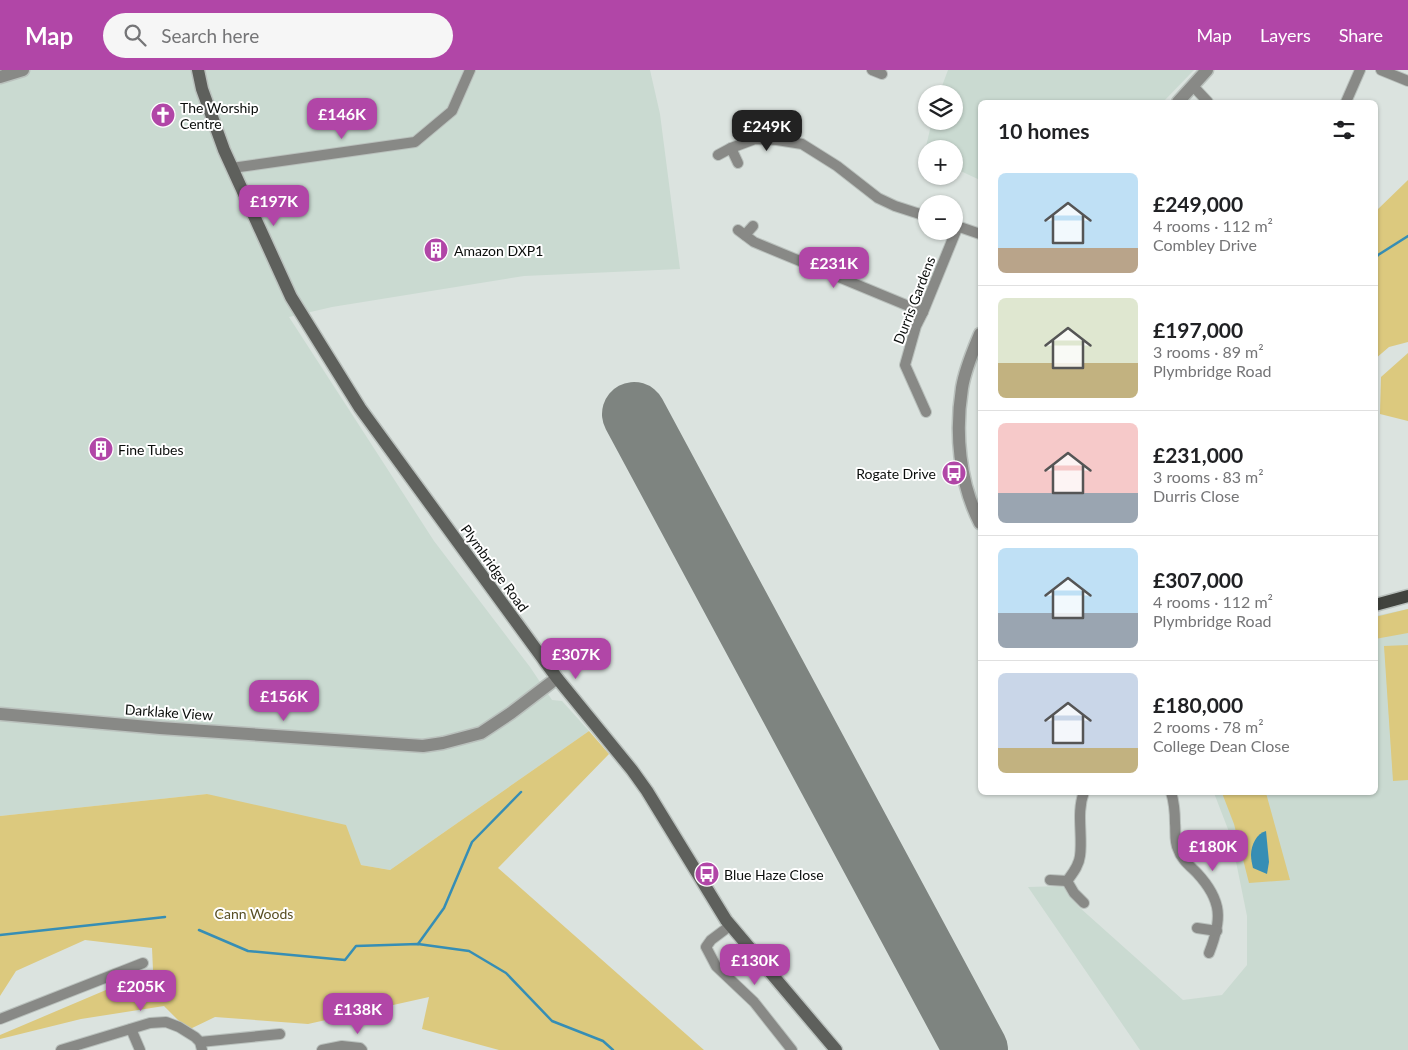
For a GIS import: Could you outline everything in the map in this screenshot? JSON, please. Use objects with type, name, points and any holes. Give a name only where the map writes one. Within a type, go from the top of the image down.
[{"type":"main road","name":"Plymbridge Road","points":[[198,70],[202,88],[224,150],[291,297],[360,408],[557,678],[632,770],[730,925],[836,1050]]},
{"type":"main road","name":"Plymbridge Road","points":[[206,70],[224,150]]},
{"type":"main road","points":[[1378,604],[1408,596]]},
{"type":"street","points":[[0,77],[23,70]]},
{"type":"street","points":[[232,168],[415,142],[452,111],[470,70]]},
{"type":"street","points":[[1180,100],[1207,70]]},
{"type":"street","points":[[1347,100],[1360,70]]},
{"type":"street","points":[[1381,70],[1408,81]]},
{"type":"street","points":[[1193,86],[1206,100]]},
{"type":"street","points":[[718,156],[731,148],[755,139],[802,144],[837,166],[878,198],[918,213]]},
{"type":"street","points":[[731,148],[738,163]]},
{"type":"street","points":[[753,226],[741,233],[754,242],[924,312]]},
{"type":"street","points":[[963,228],[978,233]]},
{"type":"street","name":"Durris Gardens","points":[[926,412],[905,365],[916,326],[924,312],[951,240]]},
{"type":"street","points":[[978,339],[969,360],[962,387],[959,432],[969,497],[978,515]]},
{"type":"street","name":"Darklake View","points":[[0,714],[160,728],[423,746],[481,733],[557,678]]},
{"type":"street","points":[[1067,881],[1080,858],[1079,810],[1083,795]]},
{"type":"street","points":[[1171,795],[1175,840],[1178,850],[1185,862],[1206,883],[1213,895],[1217,908],[1217,931],[1209,954]]},
{"type":"street","points":[[1050,880],[1067,881]]},
{"type":"street","points":[[1067,881],[1074,893],[1084,903]]},
{"type":"street","points":[[730,925],[711,940],[706,947],[716,966],[754,1002],[792,1050]]},
{"type":"street","points":[[1197,928],[1217,931]]},
{"type":"street","points":[[0,1019],[143,963]]},
{"type":"street","points":[[61,1050],[150,1023],[166,1022],[179,1027],[195,1037],[201,1046],[280,1034]]},
{"type":"street","points":[[130,1029],[140,1050]]},
{"type":"street","points":[[322,1050],[342,1046],[360,1048],[362,1050]]},
{"type":"shaded area","points":[[0,70],[650,70],[660,114],[680,269],[524,276],[332,307],[289,317],[434,541],[530,667],[552,700],[562,701],[589,731],[390,870],[361,865],[207,794],[0,816]]},
{"type":"shaded area","points":[[948,70],[1194,70],[1165,100],[978,100],[978,179],[963,172],[963,140],[928,140],[930,130],[963,130],[963,85],[942,85]]},
{"type":"shaded area","points":[[1408,609],[1408,1050],[1140,1050],[1028,887],[1064,886],[1079,907],[1183,1000],[1222,995],[1247,965],[1247,916],[1231,837],[1215,795],[1378,795],[1378,615]]},
{"type":"green space","points":[[1408,180],[1408,342],[1389,347],[1378,356],[1378,209]]},
{"type":"green space","points":[[1408,353],[1408,421],[1380,414],[1381,377]]},
{"type":"green space","points":[[1408,609],[1408,633],[1378,638],[1378,616]]},
{"type":"green space","points":[[1408,645],[1408,780],[1393,781],[1384,646]]},
{"type":"green space","name":"Cann Woods","points":[[589,731],[609,754],[498,868],[704,1050],[499,1050],[422,1029],[429,997],[308,1024],[215,1017],[188,1030],[164,1006],[81,1019],[0,1039],[0,1035],[153,970],[152,948],[85,940],[16,971],[0,996],[0,816],[207,794],[346,825],[361,865],[390,870]]},
{"type":"green space","points":[[1223,795],[1267,795],[1290,880],[1249,883],[1234,824]]},
{"type":"water","points":[[1266,831],[1269,862],[1267,874],[1253,868],[1251,855],[1255,840]]},
{"type":"waterway","points":[[1378,255],[1408,236]]},
{"type":"waterway","points":[[418,944],[444,908],[472,842],[521,792]]},
{"type":"waterway","points":[[0,935],[165,917]]},
{"type":"waterway","points":[[199,930],[248,951],[345,960],[356,946],[418,944],[469,951],[506,973],[552,1021],[603,1041],[613,1050]]},
{"type":"runway","points":[[634,414],[976,1050]]},
{"type":"place","name":"The Worship Centre","points":[[163,115]]},
{"type":"place","name":"Amazon DXP1","points":[[436,250]]},
{"type":"place","name":"Fine Tubes","points":[[101,449]]},
{"type":"place","name":"Rogate Drive","points":[[954,473]]},
{"type":"place","name":"Blue Haze Close","points":[[707,874]]}]
